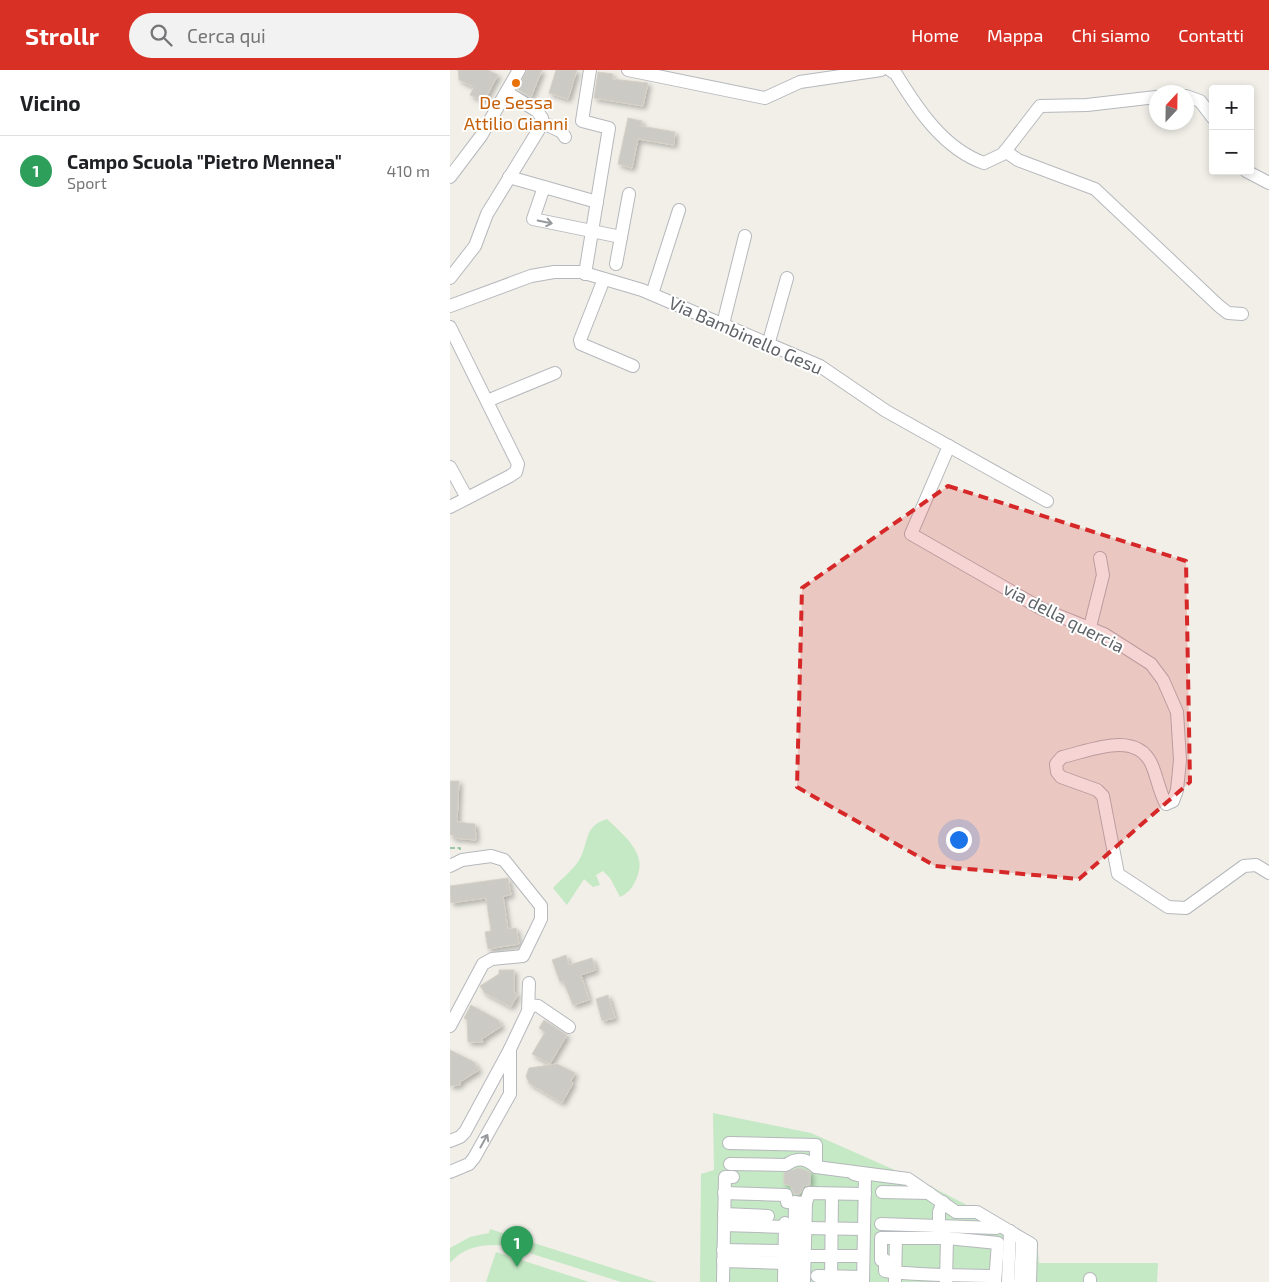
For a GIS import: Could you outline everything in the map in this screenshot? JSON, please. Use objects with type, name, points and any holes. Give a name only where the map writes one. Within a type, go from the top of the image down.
[{"type":"street","points":[[450,177],[481,136],[508,93],[519,70]]},
{"type":"street","points":[[585,274],[610,128],[582,121],[590,70]]},
{"type":"street","points":[[628,70],[764,98],[800,82],[881,70]]},
{"type":"street","points":[[890,70],[896,74],[928,121],[951,144],[970,158],[984,163],[993,160],[1005,151],[1040,106],[1087,105],[1149,98]]},
{"type":"street","points":[[450,278],[475,246],[487,214],[541,122],[542,118],[537,111],[508,93]]},
{"type":"street","points":[[1194,99],[1200,101],[1209,113]]},
{"type":"street","points":[[541,122],[562,132],[565,137]]},
{"type":"street","points":[[1005,151],[1018,160],[1095,189],[1219,306],[1228,313],[1242,314]]},
{"type":"street","points":[[1254,175],[1269,183]]},
{"type":"street","points":[[509,177],[597,202]]},
{"type":"street","points":[[544,187],[533,219],[621,237]]},
{"type":"street","points":[[616,264],[629,194]]},
{"type":"street","points":[[652,294],[679,210]]},
{"type":"street","points":[[723,324],[746,236]]},
{"type":"street","name":"Via Bambinello Gesu","points":[[450,306],[531,276],[554,272],[585,274],[652,294],[820,366],[886,411],[1047,501]]},
{"type":"street","points":[[768,345],[787,278]]},
{"type":"street","points":[[604,279],[580,340],[581,344],[633,366]]},
{"type":"street","points":[[450,327],[518,464],[516,472],[450,507]]},
{"type":"street","points":[[487,402],[555,373]]},
{"type":"street","name":"via della quercia","points":[[949,446],[911,534],[1042,609],[1090,627],[1151,664],[1163,680],[1177,712],[1180,760],[1177,790],[1173,801],[1166,804],[1146,754],[1133,746],[1118,744],[1062,757],[1056,764],[1057,772],[1061,777],[1097,790],[1103,796],[1118,874],[1168,908],[1177,909],[1186,908],[1244,866],[1256,864],[1269,873]]},
{"type":"street","points":[[450,467],[467,498]]},
{"type":"street","points":[[1090,627],[1103,575],[1100,558]]},
{"type":"street","points":[[450,866],[462,860],[491,856],[504,860],[541,906],[543,915],[523,956],[492,959],[483,964],[450,1026]]},
{"type":"street","points":[[450,1141],[460,1137],[465,1132],[526,1017],[529,1005],[529,983]]},
{"type":"street","points":[[529,1005],[538,1006],[569,1027]]},
{"type":"street","points":[[450,1172],[469,1164],[474,1158],[506,1104],[511,1086],[510,1049]]},
{"type":"street","points":[[729,1143],[816,1145],[816,1166]]},
{"type":"street","points":[[730,1164],[786,1165],[794,1160],[809,1160],[816,1166],[908,1179],[956,1212],[977,1212],[1031,1244],[1030,1282]]},
{"type":"street","points":[[816,1276],[831,1279],[863,1280],[865,1177],[840,1170]]},
{"type":"street","points":[[723,1282],[725,1177],[733,1177]]},
{"type":"street","points":[[882,1192],[929,1193]]},
{"type":"street","points":[[724,1193],[786,1195],[787,1202],[801,1202]]},
{"type":"street","points":[[784,1282],[786,1240],[801,1202],[809,1193],[864,1194]]},
{"type":"street","points":[[831,1279],[832,1194]]},
{"type":"street","points":[[801,1202],[805,1228],[804,1282]]},
{"type":"street","points":[[943,1202],[939,1212],[946,1278]]},
{"type":"street","points":[[724,1220],[768,1216]]},
{"type":"street","points":[[724,1220],[786,1240]]},
{"type":"street","points":[[881,1224],[941,1234],[998,1243],[995,1279],[896,1277],[885,1271],[885,1260],[881,1260],[881,1238],[896,1238],[941,1234],[996,1228]]},
{"type":"street","points":[[805,1228],[864,1228]]},
{"type":"street","points":[[1008,1282],[1010,1231]]},
{"type":"street","points":[[896,1238],[896,1277]]},
{"type":"street","points":[[723,1256],[786,1240]]},
{"type":"street","points":[[786,1240],[794,1282]]},
{"type":"street","points":[[1020,1282],[1022,1243]]},
{"type":"street","points":[[881,1253],[896,1253]]},
{"type":"street","points":[[805,1256],[863,1256]]},
{"type":"highlighted area","points":[[948,486],[1186,561],[1190,782],[1079,879],[935,866],[797,787],[802,588]]},
{"type":"green space","points":[[607,819],[626,838],[636,852],[639,868],[635,881],[630,889],[620,897],[610,878],[603,871],[596,875],[600,885],[593,887],[584,879],[567,905],[553,888],[578,862],[590,831],[599,822]]},
{"type":"green space","points":[[713,1113],[811,1133],[924,1183],[1037,1241],[1039,1263],[1158,1263],[1157,1282],[700,1282],[701,1174],[714,1170]]},
{"type":"green space","points":[[490,1229],[656,1282],[621,1282],[499,1245],[469,1249],[450,1263],[450,1248],[470,1237],[489,1233]]},
{"type":"green space","points":[[496,1252],[589,1282],[486,1282]]},
{"type":"building","points":[[458,70],[488,70],[498,75],[484,101],[470,95],[474,87],[459,80]]},
{"type":"building","points":[[527,70],[542,70],[531,97],[517,89]]},
{"type":"building","points":[[556,70],[577,70],[568,99],[549,93]]},
{"type":"building","points":[[598,72],[613,74],[612,79],[648,83],[643,106],[594,98]]},
{"type":"building","points":[[628,118],[642,121],[641,126],[675,132],[674,145],[638,139],[632,168],[618,164]]},
{"type":"building","points":[[450,781],[459,781],[457,822],[475,824],[476,840],[453,838],[453,835],[450,835]]},
{"type":"building","points":[[508,878],[511,895],[503,896],[508,929],[516,928],[519,944],[488,949],[485,932],[491,931],[486,898],[451,903],[450,886]]},
{"type":"building","points":[[566,955],[569,965],[592,958],[596,970],[581,975],[589,1000],[573,1005],[563,981],[560,982],[552,960]]},
{"type":"building","points":[[499,970],[514,970],[514,993],[518,994],[511,1007],[485,993],[480,986],[499,974]]},
{"type":"building","points":[[608,995],[615,1018],[602,1021],[596,999]]},
{"type":"building","points":[[471,1005],[498,1020],[502,1026],[482,1039],[483,1042],[468,1042],[467,1020],[464,1018]]},
{"type":"building","points":[[544,1020],[567,1035],[550,1064],[532,1054],[545,1032],[539,1028]]},
{"type":"building","points":[[450,1050],[474,1062],[479,1070],[460,1082],[460,1085],[450,1086]]},
{"type":"building","points":[[557,1064],[575,1073],[571,1081],[573,1083],[562,1103],[529,1083],[526,1076],[529,1068]]},
{"type":"building","points":[[799,1168],[810,1172],[810,1185],[804,1186],[800,1194],[794,1194],[790,1185],[784,1184],[784,1173]]},
{"type":"place","name":"De Sessa Attilio Gianni","points":[[516,83]]},
{"type":"place","name":"Campo Scuola \"Pietro Mennea\"","points":[[517,1267]]}]
